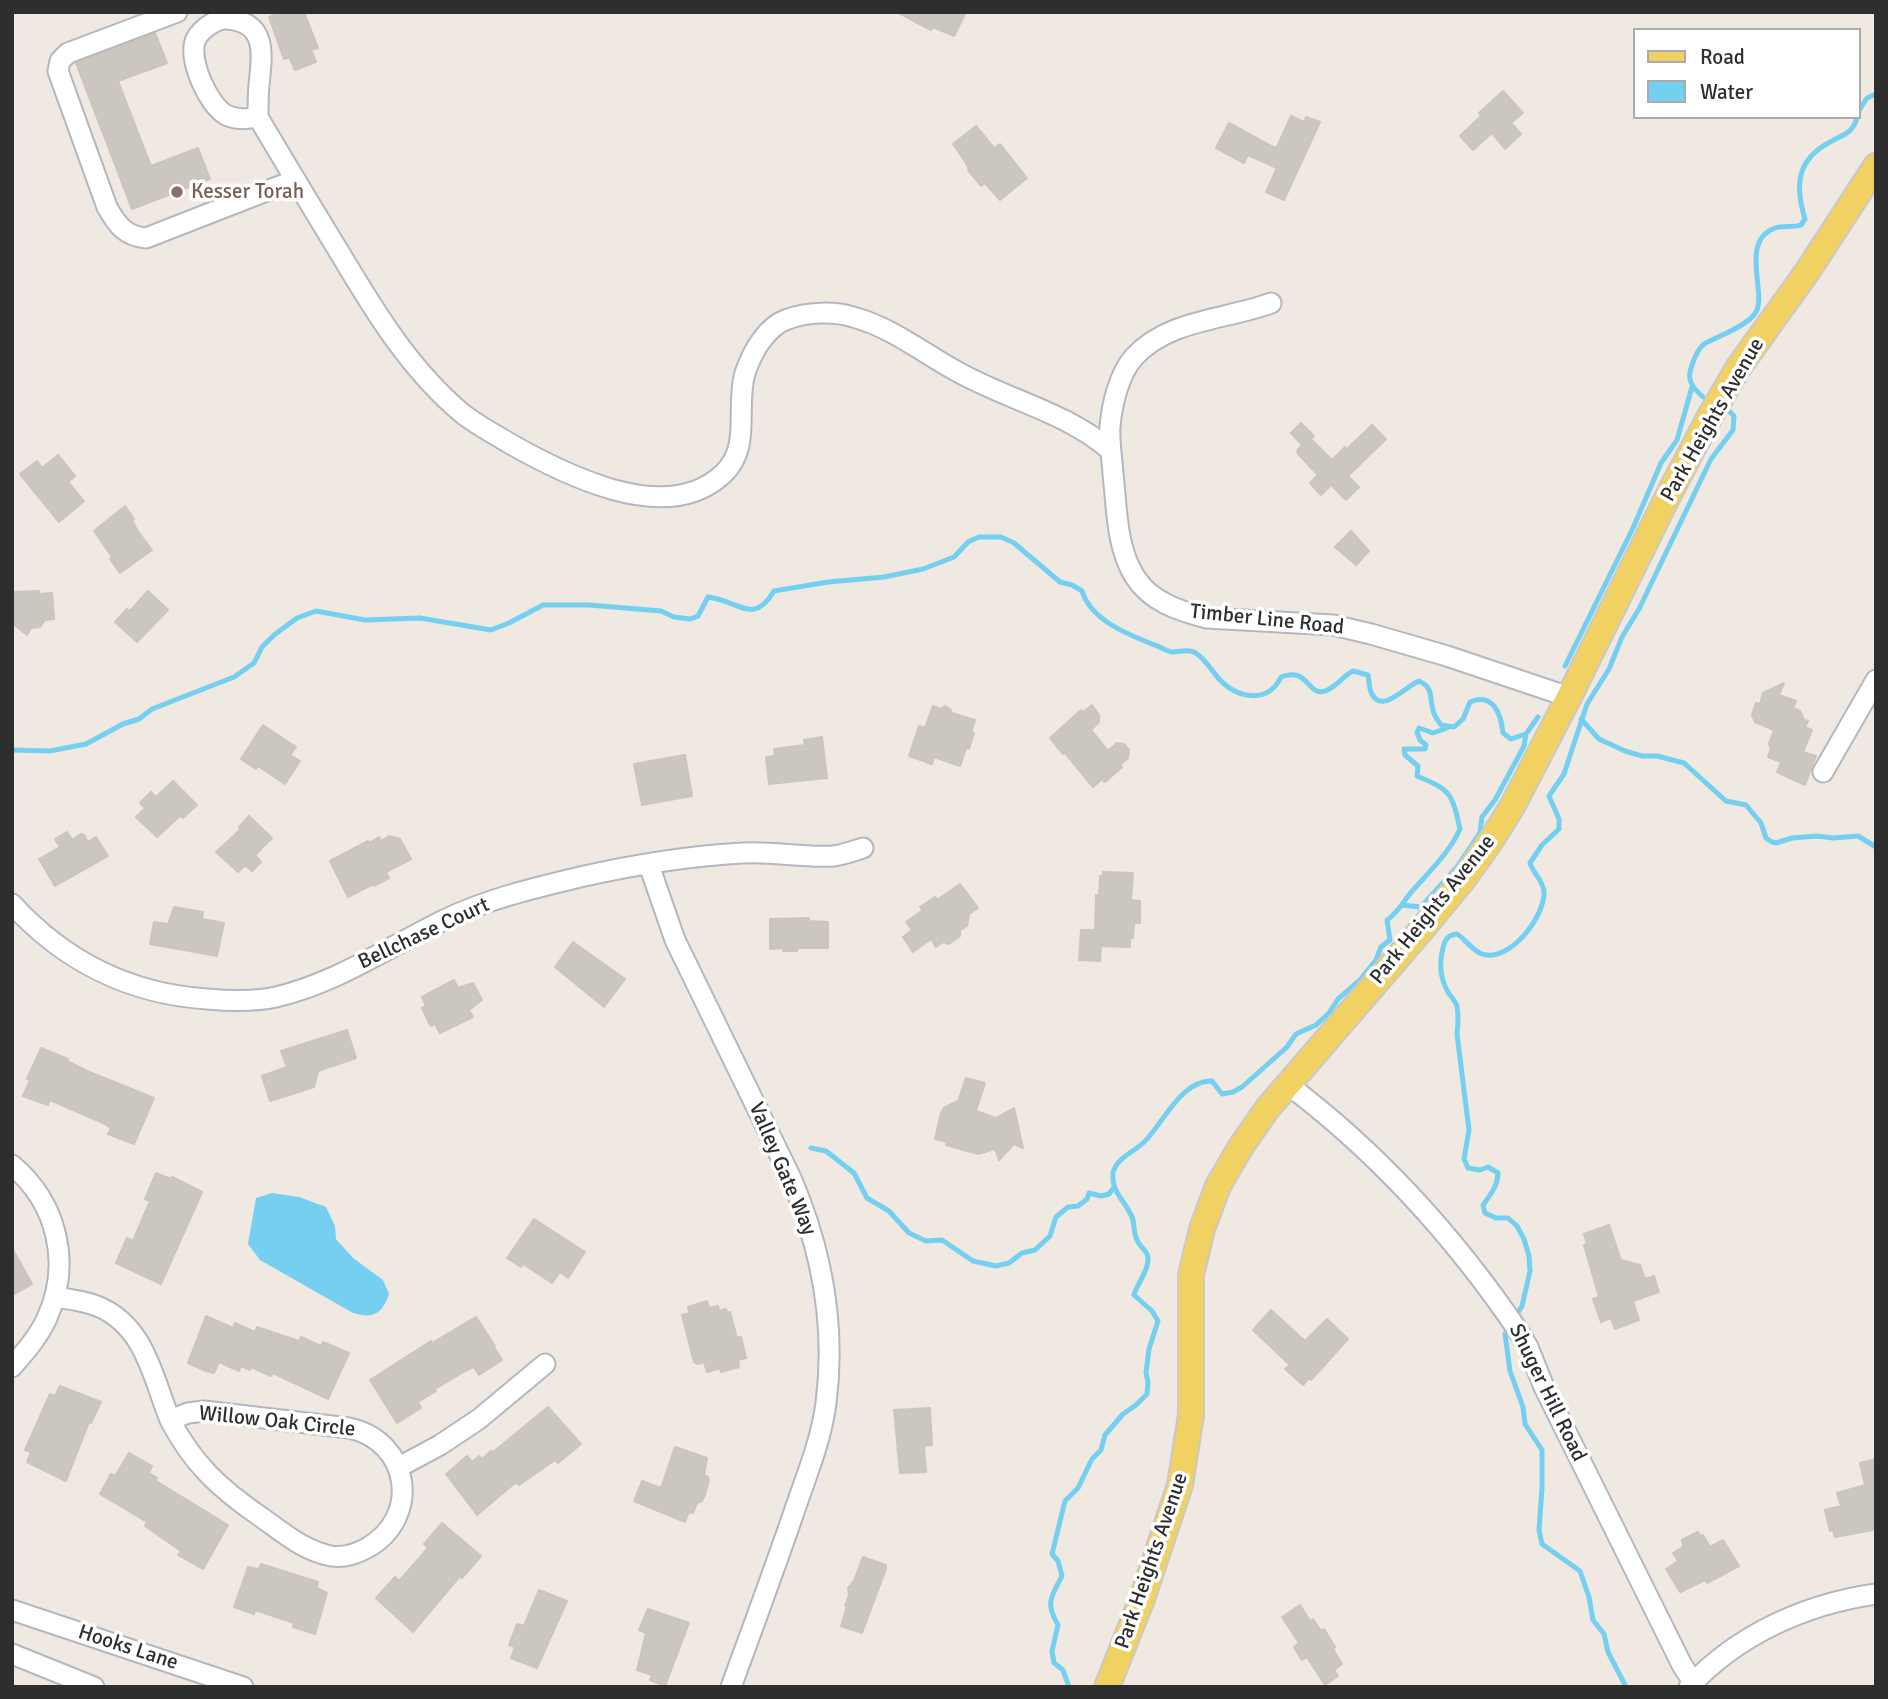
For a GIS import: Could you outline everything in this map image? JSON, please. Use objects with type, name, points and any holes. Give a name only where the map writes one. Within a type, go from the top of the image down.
[{"type":"main road","name":"Park Heights Avenue","points":[[1107,1687],[1164,1537],[1186,1457],[1191,1415],[1191,1275],[1202,1229],[1219,1186],[1240,1148],[1287,1084],[1465,877],[1513,805],[1710,416],[1738,368],[1807,272],[1876,166]]},
{"type":"street","points":[[177,12],[68,53],[60,61],[58,71],[62,84],[107,208],[118,227],[131,237],[146,238],[295,180]]},
{"type":"street","points":[[257,117],[241,120],[215,107],[197,70],[195,40],[221,15],[239,20],[252,28],[261,42],[263,61],[258,85],[257,117],[381,321],[429,382],[464,415],[551,467],[582,481],[635,496],[664,498],[694,492],[721,476],[736,459],[744,375],[755,349],[770,329],[788,318],[820,313],[851,316],[889,331],[960,373],[1068,420],[1111,450]]},
{"type":"street","name":"Timber Line Road","points":[[1271,303],[1167,332],[1148,344],[1133,359],[1122,379],[1113,406],[1111,450],[1124,555],[1136,578],[1149,593],[1168,606],[1207,618],[1333,625],[1447,656],[1569,697]]},
{"type":"street","points":[[1823,772],[1876,680]]},
{"type":"street","name":"Bellchase Court","points":[[12,904],[65,951],[121,982],[184,998],[249,1000],[273,998],[328,980],[445,919],[493,900],[592,875],[695,857],[782,852],[834,856],[863,848]]},
{"type":"street","name":"Valley Gate Way","points":[[649,865],[675,940],[791,1178],[807,1218],[821,1266],[827,1304],[829,1371],[826,1405],[817,1447],[731,1687]]},
{"type":"street","name":"Shuger Hill Road","points":[[1287,1084],[1334,1120],[1368,1151],[1459,1249],[1505,1311],[1528,1347],[1544,1387],[1691,1684]]},
{"type":"street","points":[[12,1165],[27,1177],[38,1191],[55,1229],[59,1251],[55,1297],[37,1336],[12,1367]]},
{"type":"street","name":"Willow Oak Circle","points":[[55,1297],[109,1311],[134,1333],[146,1353],[170,1420],[188,1453],[230,1496],[301,1545],[335,1557],[360,1551],[389,1530],[401,1505],[403,1490],[400,1467],[374,1438],[363,1431],[204,1410],[170,1420]]},
{"type":"street","points":[[400,1467],[479,1419],[545,1364]]},
{"type":"street","points":[[1691,1684],[1713,1664],[1772,1625],[1832,1601],[1876,1594]]},
{"type":"street","name":"Hooks Lane","points":[[12,1610],[243,1687]]},
{"type":"street","points":[[12,1654],[94,1687]]},
{"type":"water","points":[[272,1193],[299,1197],[326,1207],[335,1226],[336,1239],[353,1258],[383,1280],[389,1294],[380,1310],[372,1315],[353,1313],[260,1260],[248,1244],[256,1198]]},
{"type":"building","points":[[273,12],[304,12],[318,48],[311,50],[316,62],[295,70],[289,57],[284,59],[269,17],[274,15]]},
{"type":"building","points":[[897,12],[966,12],[954,36],[933,27],[931,30]]},
{"type":"building","points":[[155,33],[167,63],[118,81],[151,166],[198,148],[210,179],[132,209],[76,63]]},
{"type":"building","points":[[1503,91],[1523,113],[1511,123],[1521,134],[1505,149],[1492,133],[1473,150],[1460,136],[1481,116],[1479,113]]},
{"type":"building","points":[[1291,116],[1304,122],[1306,117],[1320,122],[1284,200],[1266,192],[1277,168],[1248,155],[1244,163],[1216,148],[1229,123],[1277,147]]},
{"type":"building","points":[[976,126],[994,148],[1000,144],[1027,178],[1000,200],[985,183],[981,186],[953,144]]},
{"type":"building","points":[[1301,423],[1314,436],[1311,439],[1332,460],[1372,425],[1386,439],[1348,476],[1359,487],[1346,500],[1331,485],[1321,495],[1310,483],[1318,475],[1298,454],[1297,451],[1302,445],[1291,433]]},
{"type":"building","points":[[58,455],[75,476],[68,482],[84,501],[59,522],[20,474],[37,461],[42,468]]},
{"type":"building","points":[[125,506],[134,519],[132,520],[137,530],[152,550],[120,573],[94,531]]},
{"type":"building","points":[[1351,531],[1369,551],[1356,565],[1335,547]]},
{"type":"building","points":[[39,591],[39,594],[52,593],[54,619],[45,620],[40,627],[31,628],[27,635],[12,623],[12,592]]},
{"type":"building","points":[[148,591],[168,610],[137,642],[115,622],[127,609],[130,611]]},
{"type":"building","points":[[1784,683],[1779,695],[1796,701],[1793,708],[1800,711],[1804,720],[1808,721],[1805,727],[1812,730],[1803,752],[1816,756],[1805,785],[1777,772],[1781,762],[1768,757],[1774,730],[1755,722],[1752,715],[1756,703],[1760,704],[1763,693]]},
{"type":"building","points":[[1092,705],[1099,715],[1099,722],[1091,730],[1108,751],[1117,743],[1124,744],[1129,750],[1128,758],[1120,765],[1122,767],[1105,782],[1102,779],[1093,787],[1050,738],[1081,710],[1083,712]]},
{"type":"building","points":[[933,706],[941,709],[945,706],[952,713],[975,720],[969,749],[966,748],[960,766],[934,757],[932,764],[909,756],[919,726],[925,728]]},
{"type":"building","points":[[263,725],[296,747],[290,755],[300,761],[285,784],[258,766],[256,769],[241,759]]},
{"type":"building","points":[[822,737],[827,778],[769,784],[766,757],[775,756],[774,749],[805,745],[804,740]]},
{"type":"building","points":[[685,755],[692,796],[642,805],[634,764]]},
{"type":"building","points":[[173,781],[197,805],[157,837],[136,817],[145,808],[140,803],[151,792],[156,797]]},
{"type":"building","points":[[249,816],[272,838],[255,855],[261,862],[252,871],[245,865],[238,872],[216,852],[240,830],[239,827]]},
{"type":"building","points":[[67,832],[72,840],[81,834],[88,842],[96,837],[108,856],[55,886],[39,859],[60,847],[55,839]]},
{"type":"building","points":[[389,836],[400,839],[411,859],[386,872],[389,878],[348,897],[330,861],[368,841],[369,843],[379,837],[381,841]]},
{"type":"building","points":[[1103,872],[1133,873],[1131,900],[1140,901],[1140,923],[1134,923],[1130,947],[1101,946],[1100,961],[1079,960],[1081,930],[1095,930],[1096,895],[1099,895],[1100,876],[1103,876]]},
{"type":"building","points":[[960,884],[978,908],[969,914],[967,926],[960,930],[960,936],[949,944],[943,942],[936,947],[931,939],[913,952],[903,937],[912,930],[906,922],[923,910],[920,907],[935,897],[937,900]]},
{"type":"building","points":[[174,907],[203,912],[202,919],[224,923],[217,956],[150,944],[154,922],[168,924]]},
{"type":"building","points":[[809,918],[809,921],[828,922],[828,948],[797,948],[797,951],[770,949],[770,919]]},
{"type":"building","points":[[573,942],[625,979],[604,1007],[555,967]]},
{"type":"building","points":[[454,980],[458,988],[473,983],[482,1000],[469,1010],[473,1017],[440,1033],[435,1024],[431,1026],[429,1023],[422,1008],[426,1006],[422,997]]},
{"type":"building","points":[[347,1030],[356,1058],[318,1071],[314,1087],[270,1101],[262,1076],[287,1067],[281,1051]]},
{"type":"building","points":[[41,1048],[68,1059],[67,1061],[87,1071],[154,1098],[134,1144],[108,1134],[111,1128],[103,1123],[50,1100],[48,1105],[23,1096],[30,1080],[27,1079]]},
{"type":"building","points":[[966,1078],[985,1083],[976,1111],[996,1118],[1014,1108],[1023,1148],[1014,1144],[999,1160],[995,1149],[978,1154],[935,1139],[941,1113],[944,1108],[958,1101]]},
{"type":"building","points":[[156,1173],[171,1179],[172,1177],[202,1192],[161,1284],[116,1263],[127,1238],[133,1241],[150,1201],[145,1199]]},
{"type":"building","points":[[534,1219],[585,1252],[568,1278],[560,1272],[552,1283],[523,1264],[521,1267],[507,1258]]},
{"type":"building","points":[[1609,1225],[1621,1260],[1640,1265],[1645,1279],[1654,1276],[1659,1292],[1633,1301],[1639,1320],[1615,1329],[1611,1318],[1601,1322],[1593,1299],[1599,1297],[1584,1245],[1587,1244],[1584,1234]]},
{"type":"building","points":[[12,1248],[32,1284],[12,1295]]},
{"type":"building","points":[[707,1301],[709,1308],[718,1306],[719,1311],[726,1309],[727,1313],[730,1312],[737,1338],[741,1337],[746,1358],[738,1360],[739,1367],[721,1372],[720,1368],[707,1372],[704,1362],[694,1362],[682,1315],[689,1313],[688,1307]]},
{"type":"building","points":[[1271,1310],[1305,1341],[1327,1319],[1348,1339],[1311,1380],[1309,1378],[1303,1385],[1285,1369],[1290,1365],[1253,1330]]},
{"type":"building","points":[[206,1316],[233,1328],[235,1323],[255,1332],[257,1327],[299,1341],[301,1337],[321,1346],[323,1342],[349,1353],[328,1399],[273,1373],[271,1376],[251,1367],[250,1370],[241,1366],[239,1371],[219,1362],[214,1373],[206,1371],[188,1363]]},
{"type":"building","points":[[476,1317],[502,1360],[479,1375],[474,1367],[435,1389],[436,1391],[418,1402],[421,1408],[397,1423],[370,1380],[431,1341],[432,1343]]},
{"type":"building","points":[[60,1386],[101,1402],[91,1423],[89,1422],[66,1481],[27,1462],[31,1452],[25,1450],[50,1394],[55,1396]]},
{"type":"building","points":[[548,1407],[581,1444],[558,1463],[555,1460],[519,1485],[516,1482],[477,1515],[446,1474],[467,1456],[472,1462],[479,1456],[482,1459],[493,1452]]},
{"type":"building","points":[[930,1408],[932,1445],[924,1446],[926,1472],[900,1473],[894,1410]]},
{"type":"building","points":[[675,1447],[707,1458],[704,1475],[709,1480],[705,1494],[693,1513],[689,1512],[685,1522],[634,1501],[642,1481],[661,1488]]},
{"type":"building","points":[[129,1453],[152,1466],[149,1473],[157,1478],[156,1481],[228,1525],[203,1569],[178,1555],[181,1551],[145,1526],[147,1522],[100,1494],[111,1474],[115,1476]]},
{"type":"building","points":[[1876,1459],[1876,1527],[1873,1530],[1835,1537],[1833,1530],[1830,1531],[1825,1510],[1841,1506],[1837,1493],[1865,1485],[1860,1463]]},
{"type":"building","points":[[442,1523],[481,1556],[462,1578],[460,1576],[413,1632],[376,1598],[395,1577],[399,1581],[415,1563],[428,1548],[424,1544]]},
{"type":"building","points":[[1698,1532],[1710,1547],[1723,1540],[1739,1566],[1707,1583],[1705,1580],[1680,1592],[1666,1569],[1678,1561],[1673,1553],[1683,1547],[1682,1540]]},
{"type":"building","points":[[863,1557],[886,1565],[886,1569],[862,1633],[841,1626],[847,1606],[848,1588],[854,1581]]},
{"type":"building","points":[[261,1564],[318,1582],[317,1588],[327,1593],[315,1634],[293,1627],[294,1623],[255,1610],[254,1614],[234,1607],[248,1567],[259,1569]]},
{"type":"building","points":[[539,1590],[567,1601],[537,1668],[511,1658],[515,1647],[509,1645],[517,1624],[524,1626]]},
{"type":"building","points":[[1300,1605],[1310,1621],[1313,1619],[1321,1631],[1324,1629],[1342,1664],[1334,1670],[1338,1676],[1325,1685],[1307,1657],[1302,1660],[1294,1647],[1299,1643],[1282,1617]]},
{"type":"building","points":[[648,1609],[689,1623],[665,1686],[650,1680],[652,1675],[637,1670],[646,1633],[639,1630]]},
{"type":"waterway","points":[[1860,109],[1867,98],[1876,94]]},
{"type":"waterway","points":[[1703,397],[1690,379],[1690,370],[1697,353],[1705,343],[1744,324],[1756,312],[1759,293],[1756,268],[1758,244],[1764,235],[1775,228],[1801,225],[1805,219],[1800,185],[1805,166],[1819,149],[1850,130],[1856,119]]},
{"type":"waterway","points":[[1565,666],[1633,528],[1661,463],[1677,440],[1692,387]]},
{"type":"waterway","points":[[1625,1685],[1608,1652],[1604,1634],[1593,1620],[1580,1571],[1542,1544],[1539,1530],[1542,1450],[1525,1424],[1523,1407],[1510,1371],[1505,1334],[1522,1306],[1530,1271],[1529,1256],[1517,1226],[1508,1218],[1496,1218],[1485,1213],[1483,1205],[1495,1186],[1498,1173],[1488,1167],[1480,1170],[1468,1168],[1464,1159],[1469,1130],[1457,1034],[1458,1010],[1443,981],[1441,959],[1446,940],[1457,934],[1482,954],[1493,955],[1504,951],[1524,935],[1539,913],[1544,892],[1530,863],[1542,845],[1559,829],[1559,819],[1549,796],[1564,774],[1587,704],[1609,669],[1622,637],[1639,609],[1711,459],[1733,430],[1734,416],[1729,411]]},
{"type":"waterway","points":[[12,750],[50,751],[86,744],[123,724],[139,719],[152,709],[234,677],[254,663],[262,647],[274,635],[297,618],[316,611],[365,620],[420,618],[491,630],[543,605],[589,605],[661,611],[674,617],[690,619],[698,616],[708,597],[752,609],[759,607],[774,591],[828,582],[884,577],[923,569],[954,557],[968,542],[979,537],[1001,537],[1014,543],[1060,582],[1082,591],[1093,610],[1111,625],[1172,652],[1188,651],[1198,654],[1219,679],[1235,691],[1252,696],[1261,695],[1275,686],[1281,677],[1290,675],[1297,675],[1319,692],[1325,691],[1353,671],[1368,675],[1371,692],[1375,699],[1381,701],[1395,697],[1419,681],[1424,684],[1429,690],[1434,712],[1441,725],[1454,727],[1463,719],[1470,702],[1485,700],[1498,712],[1503,733],[1511,739],[1526,734]]},
{"type":"waterway","points":[[1402,905],[1421,907],[1457,867],[1480,833],[1482,817],[1495,800],[1524,746],[1526,734],[1538,717]]},
{"type":"waterway","points":[[1581,719],[1599,739],[1625,751],[1684,763],[1726,801],[1746,805],[1761,823],[1766,838],[1772,842],[1817,836],[1858,836],[1876,847]]},
{"type":"waterway","points":[[1069,1687],[1063,1670],[1054,1663],[1052,1651],[1058,1625],[1051,1600],[1062,1576],[1058,1561],[1052,1554],[1065,1501],[1078,1488],[1092,1459],[1101,1450],[1105,1435],[1123,1414],[1147,1394],[1149,1349],[1158,1321],[1152,1311],[1134,1295],[1146,1270],[1148,1258],[1136,1239],[1132,1217],[1114,1186],[1115,1167],[1122,1158],[1146,1140],[1174,1103],[1192,1087],[1201,1082],[1212,1081],[1222,1094],[1242,1087],[1287,1047],[1296,1034],[1316,1025],[1329,1013],[1338,999],[1360,980],[1376,960],[1381,947],[1390,940],[1387,920],[1439,861],[1460,829],[1448,794],[1437,785],[1417,776],[1418,766],[1405,755],[1404,749],[1425,749],[1426,745],[1417,732],[1419,728],[1433,733],[1447,728]]},
{"type":"waterway","points":[[811,1148],[826,1151],[854,1173],[867,1198],[889,1211],[909,1233],[926,1241],[942,1240],[973,1261],[996,1266],[1009,1263],[1022,1253],[1035,1250],[1050,1236],[1056,1217],[1068,1207],[1078,1206],[1087,1199],[1089,1193],[1101,1196],[1109,1194],[1114,1187]]},
{"type":"place","name":"Kesser Torah","points":[[177,192]]}]
